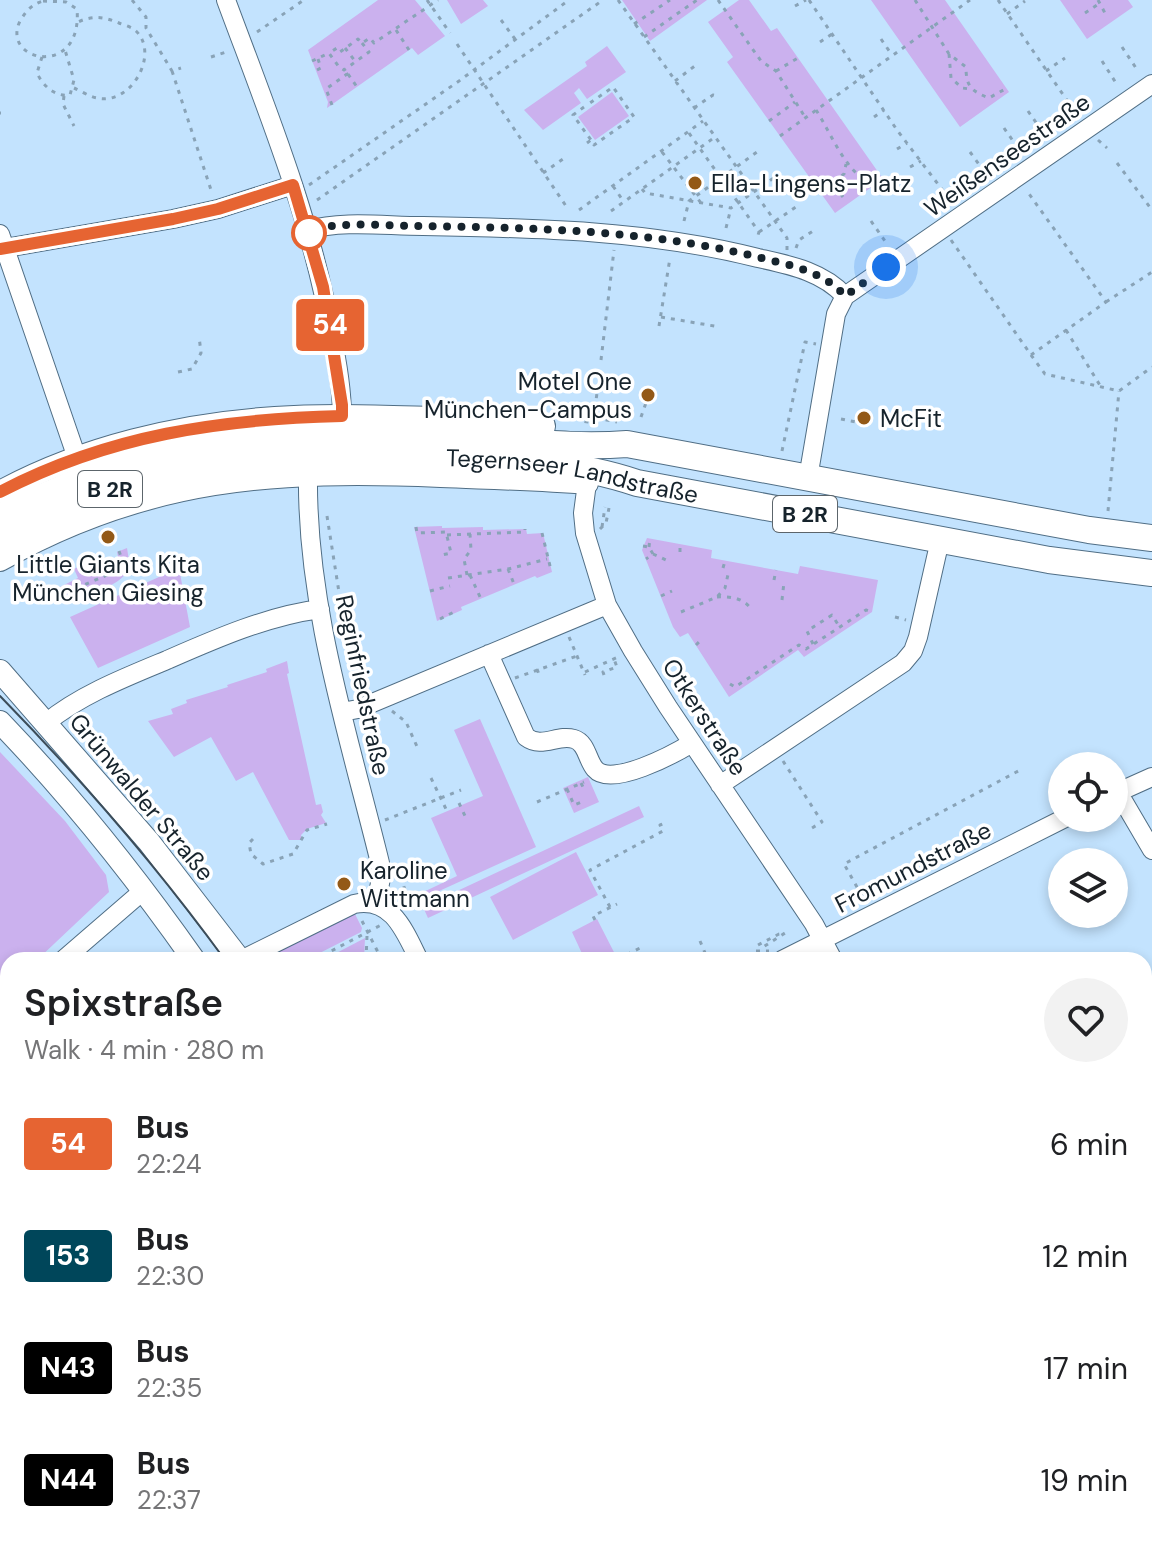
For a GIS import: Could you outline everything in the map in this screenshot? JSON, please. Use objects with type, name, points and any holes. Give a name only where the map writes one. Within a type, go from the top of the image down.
[{"type":"highway","points":[[440,418],[593,432],[620,429]]},
{"type":"highway","name":"Tegernseer Landstraße","points":[[3,526],[51,492],[106,471],[180,450],[256,438],[331,435],[514,441],[591,447],[620,429],[808,478],[1089,530],[1152,538]]},
{"type":"highway","name":"Tegernseer Landstraße","points":[[3,526],[155,475],[227,460],[284,455],[361,454],[485,458],[601,471],[637,483],[940,540],[1049,560],[1152,573]]},
{"type":"highway","points":[[587,483],[637,483]]},
{"type":"main road","name":"Tegernseer Landstraße","points":[[0,492],[77,458],[160,434],[219,423],[277,417],[440,418]]},
{"type":"main road","name":"Tegernseer Landstraße","points":[[0,560],[77,521],[153,496],[223,481],[308,474],[386,474],[587,483]]},
{"type":"main road","name":"Grünwalder Straße","points":[[0,671],[149,842],[234,952]]},
{"type":"main road","points":[[0,722],[75,803],[188,952]]},
{"type":"street","points":[[226,0],[294,189],[323,287],[341,387],[342,416]]},
{"type":"street","name":"Weißenseestraße","points":[[845,296],[1152,84]]},
{"type":"street","points":[[77,458],[2,244],[173,219],[294,189]]},
{"type":"street","points":[[307,230],[353,225],[528,227],[616,233],[784,264],[815,274],[836,285],[845,296],[836,314],[808,478]]},
{"type":"street","name":"Reginfriedstraße","points":[[308,474],[320,609],[349,707],[380,863],[381,878],[376,904]]},
{"type":"street","name":"Otkerstraße","points":[[587,483],[583,513],[585,533],[607,605],[633,651],[829,952]]},
{"type":"street","points":[[720,785],[903,663],[913,651],[918,637],[940,540]]},
{"type":"street","points":[[349,707],[384,697],[607,605]]},
{"type":"street","points":[[46,723],[62,710],[208,642],[270,620],[320,609]]},
{"type":"street","points":[[489,654],[526,737],[538,743],[571,738],[579,742],[592,766],[602,776],[627,772],[692,743]]},
{"type":"street","points":[[1128,788],[1152,777]]},
{"type":"street","points":[[1128,812],[1152,850]]},
{"type":"street","name":"Fromundstraße","points":[[798,952],[1048,826]]},
{"type":"street","points":[[72,952],[144,890]]},
{"type":"street","points":[[256,952],[354,904],[376,904],[396,917],[415,952]]},
{"type":"path","points":[[132,0],[146,17],[146,28],[172,71],[208,180]]},
{"type":"path","points":[[257,32],[304,0]]},
{"type":"path","points":[[427,0],[450,33]]},
{"type":"path","points":[[362,43],[370,38],[374,43],[438,0]]},
{"type":"path","points":[[294,189],[475,70],[562,2],[569,0]]},
{"type":"path","points":[[317,200],[603,0]]},
{"type":"path","points":[[618,0],[775,221],[788,242],[784,264]]},
{"type":"path","points":[[634,24],[670,0]]},
{"type":"path","points":[[680,0],[684,9]]},
{"type":"path","points":[[643,37],[697,0]]},
{"type":"path","points":[[718,0],[761,61],[776,71],[805,117]]},
{"type":"path","points":[[795,6],[808,0],[950,200]]},
{"type":"path","points":[[915,0],[949,54],[966,67],[970,89]]},
{"type":"path","points":[[780,136],[931,28],[962,2],[970,0]]},
{"type":"path","points":[[998,0],[1075,112]]},
{"type":"path","points":[[66,1],[77,9],[78,22],[65,50],[57,56],[35,57],[16,37],[17,28],[34,3],[66,1]]},
{"type":"path","points":[[1007,14],[1025,1]]},
{"type":"path","points":[[1085,13],[1099,1],[1106,15]]},
{"type":"path","points":[[74,88],[97,98],[121,95],[135,82],[145,61],[141,38],[135,29],[107,17],[78,22]]},
{"type":"path","points":[[501,20],[516,39]]},
{"type":"path","points":[[395,29],[409,50]]},
{"type":"path","points":[[820,42],[832,34]]},
{"type":"path","points":[[312,61],[337,48],[340,52],[358,39],[369,52],[326,89],[332,105]]},
{"type":"path","points":[[881,39],[892,55]]},
{"type":"path","points":[[457,44],[568,209]]},
{"type":"path","points":[[1122,47],[1136,68]]},
{"type":"path","points":[[345,48],[355,61]]},
{"type":"path","points":[[42,57],[37,73],[41,81],[64,96],[70,95],[74,88],[65,50]]},
{"type":"path","points":[[211,57],[229,51]]},
{"type":"path","points":[[329,53],[357,87]]},
{"type":"path","points":[[949,54],[951,78],[962,88],[989,98],[1007,88]]},
{"type":"path","points":[[776,71],[798,58]]},
{"type":"path","points":[[1046,71],[1065,58]]},
{"type":"path","points":[[317,70],[321,68],[318,59]]},
{"type":"path","points":[[1102,61],[1116,83]]},
{"type":"path","points":[[675,81],[696,65]]},
{"type":"path","points":[[172,71],[181,68]]},
{"type":"path","points":[[584,107],[573,115],[595,147],[635,119],[614,86],[590,103]]},
{"type":"path","points":[[694,108],[713,95],[717,96]]},
{"type":"path","points":[[64,96],[63,104],[74,126]]},
{"type":"path","points":[[769,121],[796,102]]},
{"type":"path","points":[[816,110],[844,155],[844,174],[832,182],[843,197]]},
{"type":"path","points":[[874,117],[884,110]]},
{"type":"path","points":[[1028,111],[1044,134]]},
{"type":"path","points":[[579,210],[704,121]]},
{"type":"path","points":[[1004,128],[1020,151]]},
{"type":"path","points":[[688,132],[759,233],[796,207]]},
{"type":"path","points":[[611,211],[715,137]]},
{"type":"path","points":[[1096,138],[1107,148]]},
{"type":"path","points":[[897,149],[907,143]]},
{"type":"path","points":[[661,151],[701,203]]},
{"type":"path","points":[[689,201],[757,152]]},
{"type":"path","points":[[970,152],[986,174]]},
{"type":"path","points":[[543,173],[563,159]]},
{"type":"path","points":[[910,167],[921,161]]},
{"type":"path","points":[[1117,163],[1152,210]]},
{"type":"path","points":[[846,164],[869,182]]},
{"type":"path","points":[[726,228],[731,208],[775,177]]},
{"type":"path","points":[[613,186],[624,202]]},
{"type":"path","points":[[1025,188],[1106,302]]},
{"type":"path","points":[[642,189],[645,193],[731,208]]},
{"type":"path","points":[[684,221],[691,191]]},
{"type":"path","points":[[871,221],[887,244]]},
{"type":"path","points":[[796,248],[799,240],[813,231]]},
{"type":"path","points":[[951,240],[1045,374],[1119,391],[1152,367]]},
{"type":"path","points":[[659,326],[672,241]]},
{"type":"path","points":[[601,360],[615,242]]},
{"type":"path","points":[[1031,355],[1152,272]]},
{"type":"path","points":[[661,317],[720,327]]},
{"type":"path","points":[[1066,330],[1101,387]]},
{"type":"path","points":[[178,372],[192,369],[201,353],[199,336]]},
{"type":"path","points":[[782,451],[805,342],[816,344]]},
{"type":"path","points":[[1108,511],[1119,391]]},
{"type":"path","points":[[595,408],[597,393]]},
{"type":"path","points":[[641,417],[647,400]]},
{"type":"path","points":[[567,412],[582,414],[620,429]]},
{"type":"path","points":[[841,419],[856,422]]},
{"type":"path","points":[[326,505],[349,707]]},
{"type":"path","points":[[481,526],[482,534]]},
{"type":"path","points":[[416,527],[417,533],[446,532],[447,535],[525,532],[525,529]]},
{"type":"path","points":[[542,533],[551,570]]},
{"type":"path","points":[[470,534],[471,550],[464,559],[468,575],[481,599]]},
{"type":"path","points":[[442,555],[451,553],[447,535]]},
{"type":"path","points":[[650,538],[649,547],[653,554],[666,560]]},
{"type":"path","points":[[680,544],[680,552]]},
{"type":"path","points":[[643,546],[649,547]]},
{"type":"path","points":[[119,551],[125,568]]},
{"type":"path","points":[[646,559],[653,554]]},
{"type":"path","points":[[448,578],[508,569],[547,559]]},
{"type":"path","points":[[723,568],[725,561]]},
{"type":"path","points":[[57,594],[130,565]]},
{"type":"path","points":[[508,569],[514,584]]},
{"type":"path","points":[[717,597],[725,588],[729,570]]},
{"type":"path","points":[[774,580],[776,570]]},
{"type":"path","points":[[782,600],[784,582]]},
{"type":"path","points":[[430,591],[450,586]]},
{"type":"path","points":[[661,596],[672,591]]},
{"type":"path","points":[[681,612],[726,596],[743,601],[751,609]]},
{"type":"path","points":[[730,684],[735,687],[799,645],[806,649],[866,610],[872,612]]},
{"type":"path","points":[[440,619],[456,611]]},
{"type":"path","points":[[813,644],[807,631],[832,615],[840,627]]},
{"type":"path","points":[[563,623],[584,673],[614,659],[617,667],[603,672],[604,675]]},
{"type":"path","points":[[501,683],[577,656]]},
{"type":"path","points":[[537,669],[540,677]]},
{"type":"path","points":[[384,697],[389,708],[406,722],[419,751]]},
{"type":"path","points":[[775,749],[822,822],[812,828]]},
{"type":"path","points":[[862,896],[844,864],[1022,769]]},
{"type":"path","points":[[537,802],[602,776]]},
{"type":"path","points":[[788,781],[794,777]]},
{"type":"path","points":[[431,778],[446,809]]},
{"type":"path","points":[[581,783],[585,791]]},
{"type":"path","points":[[567,789],[574,805],[584,801]]},
{"type":"path","points":[[385,820],[461,790]]},
{"type":"path","points":[[459,803],[465,816]]},
{"type":"path","points":[[610,907],[590,870],[663,831],[660,825],[667,822]]},
{"type":"path","points":[[253,839],[249,843],[251,854],[263,864],[293,854],[307,830],[327,824]]},
{"type":"path","points":[[354,904],[378,952]]},
{"type":"path","points":[[595,920],[593,916],[617,904]]},
{"type":"path","points":[[329,952],[388,922]]},
{"type":"path","points":[[366,952],[367,932]]},
{"type":"path","points":[[785,933],[782,938],[759,947],[779,934],[785,933],[794,932]]},
{"type":"path","points":[[700,941],[705,952]]},
{"type":"path","points":[[632,952],[640,948]]},
{"type":"shaded area","points":[[378,0],[415,0],[445,36],[418,55],[412,48],[327,108],[328,102],[308,50]]},
{"type":"shaded area","points":[[447,0],[483,0],[488,6],[461,24]]},
{"type":"shaded area","points":[[622,0],[707,0],[650,41]]},
{"type":"shaded area","points":[[739,0],[749,0],[771,31],[777,28],[883,179],[835,213],[727,62],[733,57],[708,22]]},
{"type":"shaded area","points":[[871,0],[945,0],[1009,92],[960,127]]},
{"type":"shaded area","points":[[1060,0],[1128,0],[1133,7],[1087,39]]},
{"type":"shaded area","points":[[607,46],[626,72],[587,99],[579,88],[574,93],[581,103],[543,130],[524,110],[587,66],[585,62]]},
{"type":"shaded area","points":[[612,92],[629,116],[595,140],[578,117]]},
{"type":"shaded area","points":[[414,527],[483,527],[483,530],[526,529],[527,534],[543,533],[552,572],[461,607],[462,610],[437,621]]},
{"type":"shaded area","points":[[647,538],[712,550],[711,558],[798,574],[800,566],[878,580],[872,612],[804,657],[798,650],[729,697],[688,633],[680,637],[673,627],[642,550]]},
{"type":"shaded area","points":[[127,548],[130,567],[117,582],[98,590],[56,595],[54,590],[78,578],[74,569],[92,560],[96,570],[119,561],[117,552]]},
{"type":"shaded area","points":[[179,568],[190,627],[98,668],[70,617]]},
{"type":"shaded area","points":[[287,661],[287,674],[316,805],[321,804],[321,815],[326,823],[307,829],[301,835],[302,840],[289,840],[253,772],[236,781],[211,737],[174,757],[148,721],[173,714],[171,709],[187,703],[186,700],[267,672],[266,669]]},
{"type":"shaded area","points":[[480,719],[536,847],[415,902],[413,897],[457,876],[431,818],[483,796],[454,730]]},
{"type":"shaded area","points":[[0,752],[65,821],[106,875],[109,892],[45,952],[0,952]]},
{"type":"shaded area","points":[[588,777],[599,802],[574,813],[563,788]]},
{"type":"shaded area","points":[[639,806],[644,817],[428,918],[423,907]]},
{"type":"shaded area","points":[[576,852],[598,895],[513,940],[490,897]]},
{"type":"shaded area","points":[[355,914],[362,928],[361,932],[322,952],[275,952]]},
{"type":"shaded area","points":[[597,919],[614,952],[581,952],[572,932]]},
{"type":"shaded area","points":[[365,938],[364,952],[338,952]]},
{"type":"tram line","points":[[0,696],[117,824],[219,952]]},
{"type":"bus line","name":"54","points":[[0,249],[173,219],[218,209],[293,185],[323,287],[341,387],[342,416],[277,417],[219,423],[160,434],[54,466],[0,492]]},
{"type":"place","name":"Ella-Lingens-Platz","points":[[695,183]]},
{"type":"place","name":"Motel One München-Campus","points":[[648,395]]},
{"type":"place","name":"McFit","points":[[864,418]]},
{"type":"place","name":"Little Giants Kita München Giesing","points":[[108,537]]},
{"type":"place","name":"Karoline Wittmann","points":[[344,884]]},
{"type":"route","points":[[309,233],[307,230],[323,226],[353,225],[528,227],[616,233],[735,252],[784,264],[836,285],[845,296],[886,267]]}]
